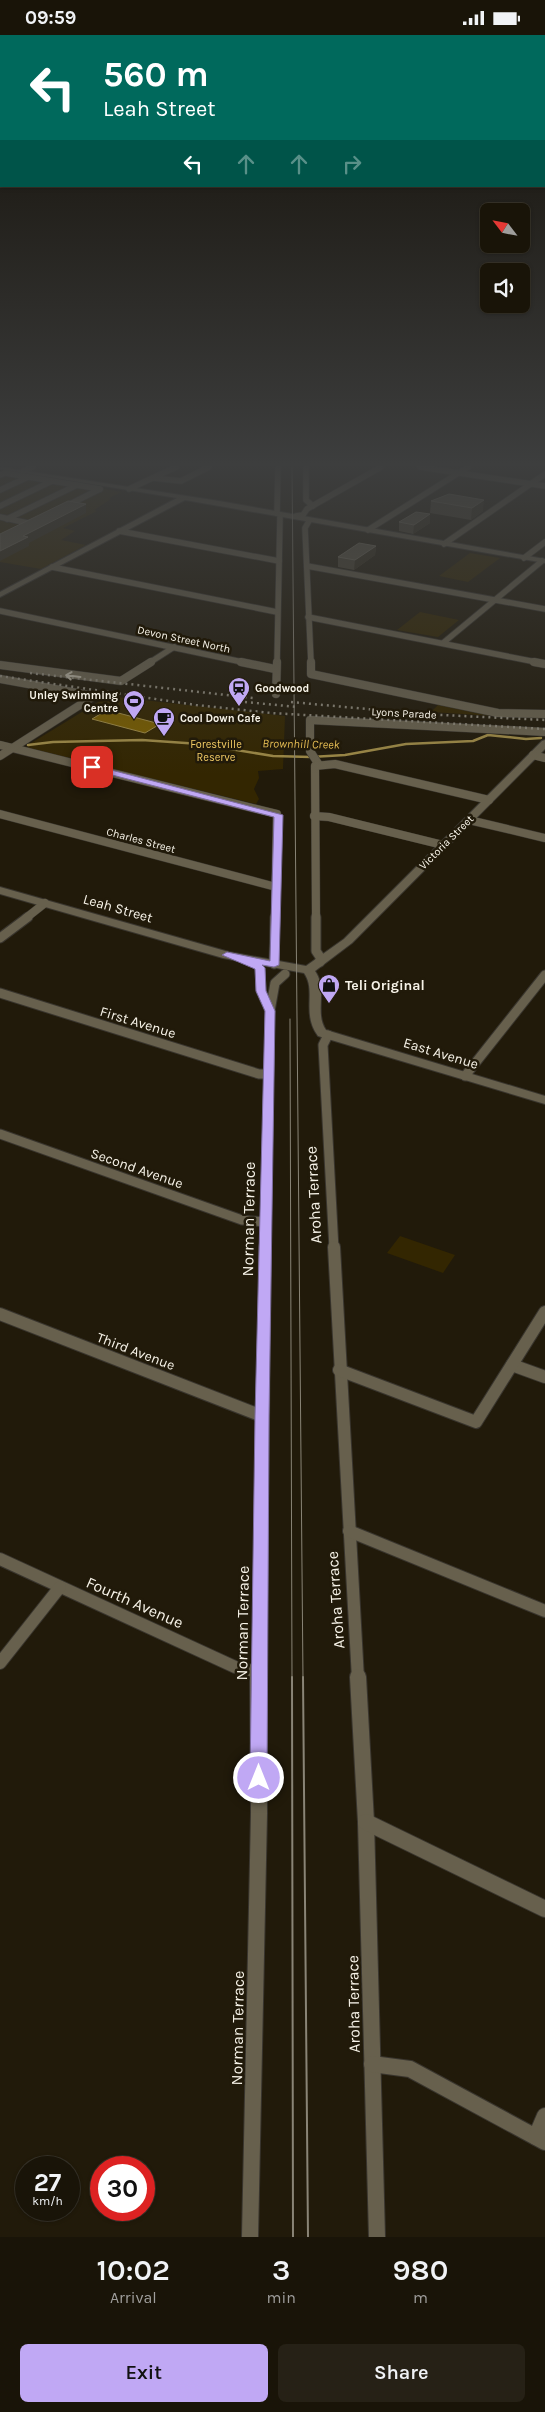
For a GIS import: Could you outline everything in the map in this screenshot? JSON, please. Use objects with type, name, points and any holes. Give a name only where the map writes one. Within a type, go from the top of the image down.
[{"type":"main road","points":[[0,595],[47,570]]},
{"type":"main road","name":"Victoria Street","points":[[310,974],[330,963],[348,941],[545,743]]},
{"type":"main road","name":"Leah Street","points":[[0,890],[227,955],[310,974]]},
{"type":"main road","name":"Victoria Street","points":[[320,962],[348,941]]},
{"type":"main road","name":"Leah Street","points":[[227,955],[260,968],[285,974]]},
{"type":"main road","points":[[310,974],[316,1024],[320,1031],[328,1035]]},
{"type":"main road","name":"East Avenue","points":[[328,1035],[545,1100]]},
{"type":"street","points":[[66,570],[277,612]]},
{"type":"street","points":[[276,693],[278,570]]},
{"type":"street","points":[[307,570],[310,671],[313,675],[498,713],[545,714]]},
{"type":"street","points":[[328,570],[545,609]]},
{"type":"street","points":[[443,643],[532,570]]},
{"type":"street","name":"Devon Street North","points":[[0,611],[275,669]]},
{"type":"street","points":[[308,617],[545,664]]},
{"type":"street","points":[[0,665],[121,681],[174,647]]},
{"type":"street","points":[[0,679],[94,696],[0,756]]},
{"type":"street","name":"Lyons Parade","points":[[319,763],[310,753],[310,720],[545,732]]},
{"type":"street","points":[[0,745],[277,814],[279,817],[274,965]]},
{"type":"street","points":[[533,755],[545,758]]},
{"type":"street","points":[[320,962],[317,948],[314,817],[314,769],[319,763],[335,764],[489,799]]},
{"type":"street","name":"Charles Street","points":[[0,814],[276,887]]},
{"type":"street","points":[[314,817],[329,817],[443,845]]},
{"type":"street","points":[[469,820],[545,838]]},
{"type":"street","points":[[0,938],[45,903]]},
{"type":"street","name":"Victoria Street","points":[[310,974],[320,962]]},
{"type":"street","name":"Norman Terrace","points":[[260,968],[261,991],[270,1011]]},
{"type":"street","name":"Leah Street","points":[[285,974],[310,974]]},
{"type":"street","name":"Norman Terrace","points":[[250,2237],[259,1823],[258,1672],[261,1605],[268,1074],[270,1011],[275,982],[285,974]]},
{"type":"street","points":[[465,1076],[545,975]]},
{"type":"street","name":"First Avenue","points":[[0,993],[258,1074],[268,1074]]},
{"type":"street","name":"Aroha Terrace","points":[[328,1035],[323,1045],[339,1370],[366,1821],[377,2237]]},
{"type":"street","name":"Second Avenue","points":[[0,1134],[242,1220],[265,1222]]},
{"type":"street","points":[[339,1370],[476,1422],[545,1312]]},
{"type":"street","name":"Third Avenue","points":[[0,1314],[262,1416]]},
{"type":"street","points":[[512,1365],[545,1377]]},
{"type":"street","points":[[349,1531],[545,1611]]},
{"type":"street","name":"Fourth Avenue","points":[[0,1559],[236,1667],[258,1672]]},
{"type":"street","points":[[0,1663],[60,1587]]},
{"type":"street","points":[[366,1821],[545,1909]]},
{"type":"street","points":[[372,2064],[410,2069],[541,2140],[545,2116]]},
{"type":"green space","points":[[447,570],[484,570],[468,582],[439,576]]},
{"type":"green space","points":[[420,612],[459,620],[438,637],[397,630]]},
{"type":"green space","name":"Forestville Reserve","points":[[108,696],[285,716],[283,769],[258,771],[259,778],[254,789],[259,799],[256,804],[28,749],[28,745]]},
{"type":"green space","points":[[439,704],[494,716],[431,712]]},
{"type":"green space","points":[[400,1236],[455,1255],[443,1273],[387,1253]]},
{"type":"shaded area","points":[[107,710],[160,724],[145,733],[92,719]]},
{"type":"waterway","name":"Brownhill Creek","points":[[28,745],[53,742],[142,740],[200,744],[273,756],[311,757],[345,755],[406,744],[473,741],[488,735],[526,739],[541,738]]},
{"type":"tram line","points":[[293,570],[303,1679]]},
{"type":"tram line","points":[[290,1019],[292,1679]]},
{"type":"tram line","points":[[292,1677],[293,2237]]},
{"type":"tram line","points":[[303,1677],[308,2237]]},
{"type":"railway","points":[[30,673],[253,698]]},
{"type":"railway","points":[[0,676],[196,705],[271,713],[545,729]]},
{"type":"railway","points":[[245,702],[298,707]]},
{"type":"railway","points":[[291,702],[421,714],[545,720]]},
{"type":"place","name":"Goodwood","points":[[239,707]]},
{"type":"place","name":"Unley Swimming Centre","points":[[134,720]]},
{"type":"place","name":"Cool Down Cafe","points":[[164,737]]},
{"type":"place","name":"Teli Original","points":[[329,1004]]},
{"type":"route","points":[[92,767],[271,811],[278,815],[276,953],[274,965],[227,955],[260,968],[261,991],[270,1011],[262,1416],[261,1605],[258,1672],[259,1778]]}]
